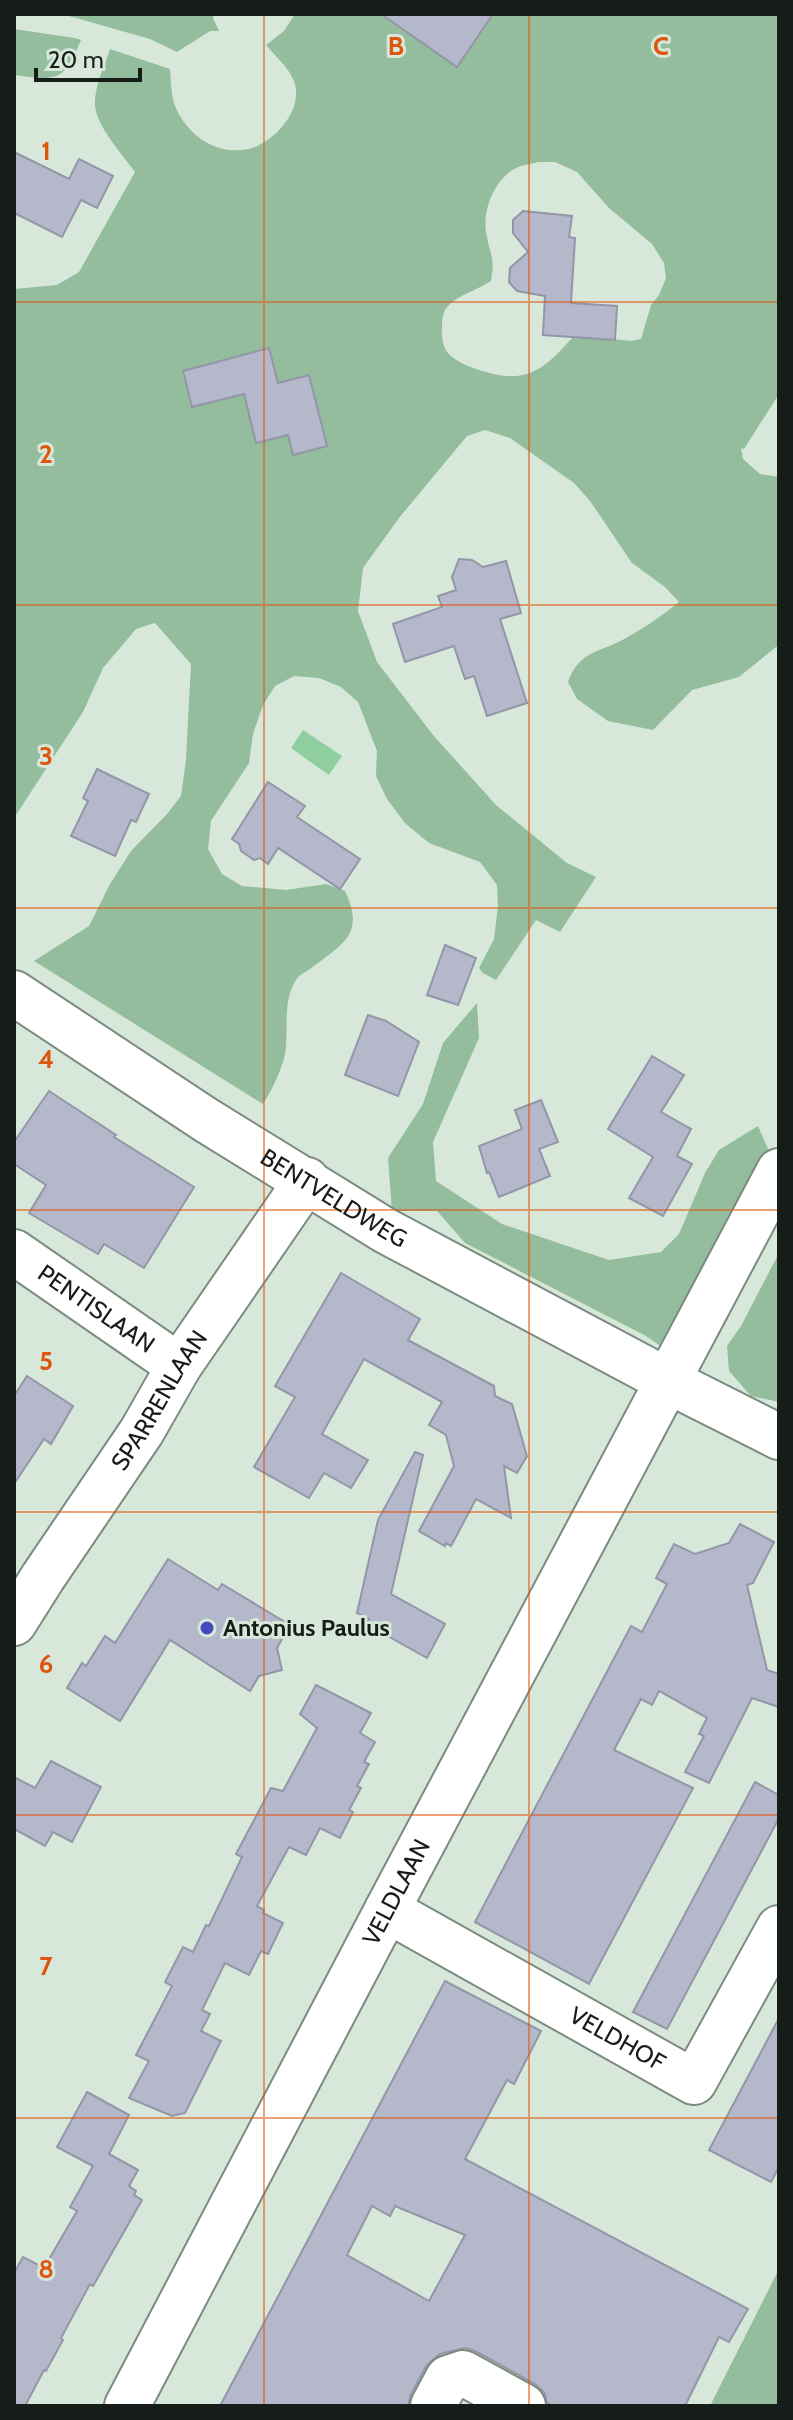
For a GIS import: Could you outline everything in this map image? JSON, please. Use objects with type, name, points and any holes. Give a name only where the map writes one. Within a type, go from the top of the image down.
[{"type":"street","name":"BENTVELDWEG","points":[[14,993],[206,1120],[386,1231],[779,1437]]},
{"type":"street","name":"VELDLAAN","points":[[129,2405],[387,1910],[779,1171]]},
{"type":"street","name":"SPARRENLAAN","points":[[14,1623],[28,1573],[142,1431],[179,1366],[307,1180]]},
{"type":"street","name":"PENTISLAAN","points":[[14,1252],[179,1366]]},
{"type":"street","name":"VELDHOF","points":[[387,1910],[694,2082],[779,1928]]},
{"type":"street","points":[[433,2406],[448,2378],[463,2373],[523,2406]]},
{"type":"shaded area","points":[[62,14],[214,14],[219,31],[210,31],[177,52],[150,39]]},
{"type":"shaded area","points":[[295,14],[779,14],[779,394],[744,449],[741,448],[743,459],[760,474],[779,477],[779,647],[739,677],[692,690],[653,730],[608,721],[577,699],[568,682],[573,671],[592,653],[633,634],[679,602],[665,587],[632,563],[574,483],[510,438],[485,430],[467,436],[399,518],[363,568],[358,611],[377,662],[433,735],[496,805],[567,863],[596,877],[560,932],[536,920],[496,980],[483,973],[479,968],[494,939],[497,885],[480,862],[429,843],[405,823],[387,799],[376,776],[377,751],[358,702],[341,687],[319,678],[294,676],[275,686],[263,705],[253,734],[249,763],[211,821],[208,849],[222,874],[242,886],[286,890],[326,884],[345,891],[353,918],[352,928],[341,945],[298,977],[291,989],[284,1059],[263,1104],[34,961],[89,926],[131,851],[181,796],[191,664],[155,623],[136,629],[103,668],[83,712],[14,818],[14,289],[57,285],[79,272],[135,172],[105,132],[95,106],[98,84],[110,49],[170,69],[171,88],[180,116],[204,141],[225,149],[249,149],[269,139],[292,112],[296,90],[293,79],[266,45],[284,31]],"holes":[[[538,162],[555,162],[577,172],[609,208],[652,244],[664,263],[666,278],[651,305],[641,339],[631,341],[575,335],[556,355],[534,371],[516,376],[479,370],[460,362],[446,350],[442,337],[445,310],[454,301],[491,281],[493,262],[486,218],[490,199],[500,182],[514,169]]]},
{"type":"shaded area","points":[[14,29],[81,40],[69,64],[58,76],[14,75]]},
{"type":"shaded area","points":[[303,730],[342,756],[329,775],[291,748]]},
{"type":"shaded area","points":[[477,1003],[479,1038],[433,1142],[436,1181],[502,1224],[609,1260],[661,1252],[679,1234],[705,1173],[719,1150],[758,1126],[772,1158],[662,1347],[465,1243],[437,1211],[392,1211],[388,1158],[423,1104],[443,1043]]},
{"type":"shaded area","points":[[779,1253],[779,1402],[751,1396],[729,1371],[727,1346],[741,1326]]},
{"type":"shaded area","points":[[779,2269],[779,2406],[710,2406]]},
{"type":"building","points":[[381,14],[493,14],[457,67]]},
{"type":"building","points":[[14,152],[69,179],[79,159],[113,176],[97,208],[81,200],[62,237],[14,213]]},
{"type":"building","points":[[523,211],[572,216],[569,237],[575,238],[571,303],[617,306],[615,340],[543,335],[545,296],[517,291],[509,282],[510,268],[528,252],[513,233],[513,220]]},
{"type":"building","points":[[269,348],[278,383],[309,375],[327,446],[293,455],[288,435],[256,443],[244,394],[192,407],[183,371]]},
{"type":"building","points":[[459,559],[472,560],[483,567],[506,561],[521,613],[500,619],[527,703],[487,716],[474,676],[465,679],[454,646],[405,662],[393,624],[442,607],[438,596],[456,590],[452,577]]},
{"type":"building","points":[[97,769],[149,794],[136,822],[131,820],[115,856],[71,836],[88,801],[83,798]]},
{"type":"building","points":[[268,782],[305,806],[297,817],[360,859],[340,889],[278,848],[268,864],[260,858],[254,860],[241,851],[239,844],[232,839]]},
{"type":"building","points":[[445,945],[476,958],[458,1005],[427,995]]},
{"type":"building","points":[[368,1015],[386,1021],[419,1042],[398,1096],[345,1075]]},
{"type":"building","points":[[652,1056],[684,1075],[661,1112],[691,1129],[677,1156],[692,1164],[663,1216],[629,1198],[653,1157],[608,1129]]},
{"type":"building","points":[[49,1091],[116,1135],[114,1137],[194,1187],[144,1268],[104,1244],[98,1254],[29,1213],[46,1185],[14,1164],[14,1142]]},
{"type":"building","points":[[541,1100],[558,1142],[539,1149],[550,1176],[499,1197],[487,1173],[479,1146],[522,1129],[515,1110]]},
{"type":"building","points":[[341,1273],[420,1319],[408,1340],[494,1386],[495,1396],[512,1404],[527,1456],[517,1473],[504,1466],[511,1518],[476,1499],[451,1546],[446,1543],[445,1546],[419,1531],[454,1466],[446,1435],[429,1425],[442,1402],[364,1359],[322,1434],[368,1460],[351,1488],[324,1473],[309,1498],[254,1467],[295,1397],[275,1386]]},
{"type":"building","points":[[27,1376],[73,1406],[51,1444],[44,1439],[14,1484],[14,1396]]},
{"type":"building","points":[[415,1452],[423,1455],[391,1594],[445,1624],[427,1658],[366,1624],[369,1619],[357,1613],[378,1520]]},
{"type":"building","points":[[740,1524],[774,1542],[753,1583],[747,1585],[767,1670],[779,1674],[779,1707],[752,1698],[709,1783],[685,1772],[704,1736],[699,1734],[707,1718],[659,1691],[652,1705],[641,1699],[614,1750],[693,1788],[589,1984],[475,1922],[631,1626],[642,1632],[667,1584],[656,1578],[674,1544],[695,1554],[729,1543]]},
{"type":"building","points":[[168,1559],[218,1590],[222,1584],[290,1625],[277,1648],[282,1670],[259,1676],[250,1691],[170,1640],[120,1721],[67,1688],[82,1663],[86,1666],[105,1636],[115,1643]]},
{"type":"building","points":[[316,1685],[371,1713],[360,1733],[375,1742],[364,1762],[369,1764],[349,1810],[353,1812],[340,1838],[320,1828],[306,1855],[289,1847],[257,1906],[264,1910],[263,1913],[283,1923],[268,1954],[261,1951],[249,1975],[225,1963],[202,2010],[210,2014],[201,2031],[221,2041],[185,2113],[172,2116],[129,2098],[149,2061],[136,2055],[172,1986],[165,1982],[183,1947],[193,1952],[206,1925],[209,1926],[242,1857],[236,1854],[271,1788],[283,1791],[317,1728],[300,1714]]},
{"type":"building","points":[[51,1761],[101,1787],[72,1842],[53,1832],[45,1846],[14,1829],[14,1777],[35,1788]]},
{"type":"building","points":[[755,1782],[779,1795],[779,1818],[667,2029],[633,2012]]},
{"type":"building","points":[[445,1981],[541,2031],[514,2084],[507,2080],[465,2159],[748,2309],[729,2342],[719,2337],[685,2406],[553,2406],[547,2403],[544,2392],[535,2384],[465,2348],[440,2354],[427,2365],[408,2406],[220,2406]],"holes":[[[372,2206],[390,2216],[395,2206],[465,2235],[429,2301],[347,2255]]]},
{"type":"building","points":[[779,2018],[779,2167],[771,2182],[709,2150]]},
{"type":"building","points":[[87,2092],[129,2115],[109,2154],[138,2170],[129,2186],[136,2191],[134,2195],[142,2200],[93,2286],[90,2284],[61,2338],[63,2340],[25,2406],[14,2406],[14,2273],[23,2257],[44,2268],[77,2211],[70,2207],[93,2166],[57,2147]]},
{"type":"place","name":"Antonius Paulus","points":[[207,1628]]}]
